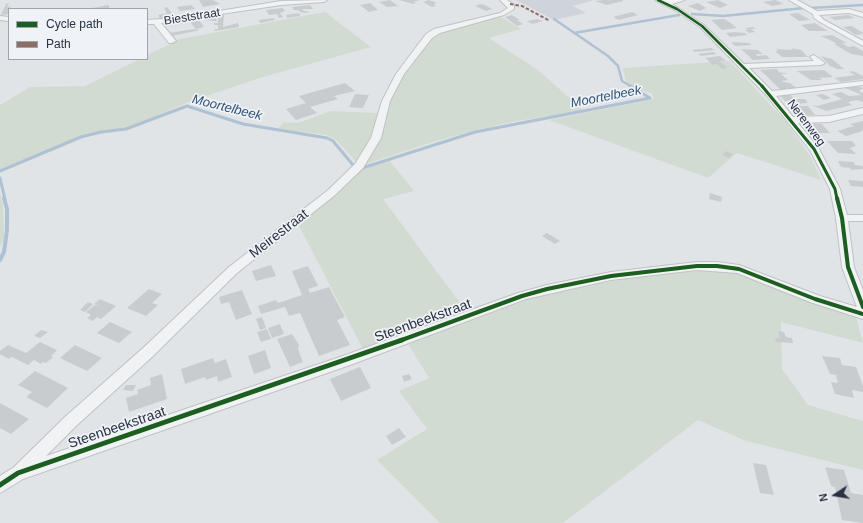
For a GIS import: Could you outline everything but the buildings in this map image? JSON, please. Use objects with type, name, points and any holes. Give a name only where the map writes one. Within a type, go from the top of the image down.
[{"type":"street","name":"Bieststraat","points":[[148,22],[256,6],[324,0]]},
{"type":"street","name":"Meirestraat","points":[[18,473],[71,421],[147,353],[233,270],[331,193],[359,166],[376,138],[386,101],[400,74],[429,36],[437,31],[502,14],[511,9],[512,6],[503,0]]},
{"type":"street","points":[[662,2],[682,0]]},
{"type":"street","points":[[792,0],[816,13],[848,11],[863,15]]},
{"type":"street","name":"Nerenweg","points":[[662,2],[702,26],[770,94],[793,120],[814,149],[835,189],[842,218],[848,267],[863,307]]},
{"type":"street","points":[[816,13],[816,17],[822,22],[863,44]]},
{"type":"street","name":"Bieststraat","points":[[156,22],[172,41]]},
{"type":"street","points":[[743,66],[817,60],[828,69]]},
{"type":"street","name":"Nerenweg","points":[[770,94],[863,83]]},
{"type":"street","name":"Nerenweg","points":[[793,120],[829,120],[863,110]]},
{"type":"street","points":[[842,218],[863,218]]},
{"type":"street","name":"Steenbeekstraat","points":[[0,485],[18,473],[345,361],[522,296],[547,289],[611,276],[697,266],[717,266],[739,269],[815,299],[863,314]]},
{"type":"shaded area","points":[[516,0],[594,0],[573,6],[586,13],[554,20]]},
{"type":"shaded area","points":[[325,12],[371,47],[263,77],[186,103],[128,128],[95,132],[0,169],[0,105],[30,87],[85,86],[138,60],[148,60],[148,55],[175,42],[174,40]]},
{"type":"shaded area","points":[[499,16],[521,29],[489,38],[538,70],[583,110],[512,122],[476,130],[433,142],[366,164],[376,148],[393,92],[415,58],[435,34]]},
{"type":"shaded area","points":[[730,61],[788,124],[810,156],[821,180],[737,153],[708,178],[549,120],[654,99],[652,93],[638,90],[626,81],[623,68]]},
{"type":"shaded area","points":[[331,111],[379,113],[368,143],[356,162],[336,140],[326,135],[278,129],[284,122],[298,123]]},
{"type":"shaded area","points":[[389,160],[414,191],[383,199],[466,311],[363,349],[298,224],[364,167]]},
{"type":"shaded area","points":[[0,192],[3,205],[4,238],[0,247]]},
{"type":"shaded area","points":[[715,270],[740,274],[856,317],[863,343],[781,322],[782,369],[808,405],[863,421],[863,470],[746,441],[698,420],[563,523],[440,523],[377,460],[427,429],[399,391],[429,378],[408,344],[532,298],[617,280],[671,273]]},
{"type":"waterway","name":"Moortelbeek","points":[[810,8],[863,5]]},
{"type":"waterway","name":"Moortelbeek","points":[[692,14],[723,16],[804,8]]},
{"type":"waterway","name":"Moortelbeek","points":[[574,33],[679,15]]},
{"type":"waterway","points":[[554,19],[574,33]]},
{"type":"waterway","name":"Moortelbeek","points":[[574,33],[608,56],[618,66],[622,81],[632,87]]},
{"type":"waterway","name":"Moortelbeek","points":[[362,168],[475,132],[650,98],[630,86]]},
{"type":"waterway","name":"Moortelbeek","points":[[0,171],[81,137],[101,132],[126,129],[187,106],[243,124],[327,138],[333,141],[353,165]]},
{"type":"waterway","name":"Moortelbeek","points":[[0,178],[5,199]]},
{"type":"waterway","name":"Moortelbeek","points":[[0,260],[4,252],[7,230],[7,209],[4,198]]},
{"type":"marked path","points":[[510,4],[522,6],[550,21]]},
{"type":"cycle path","points":[[658,0],[677,9],[702,26],[770,94],[814,149],[835,189],[842,218],[848,267],[863,307]]},
{"type":"cycle path","points":[[0,485],[18,473],[345,361],[522,296],[547,289],[611,276],[697,266],[717,266],[739,269],[815,299],[863,314]]}]
